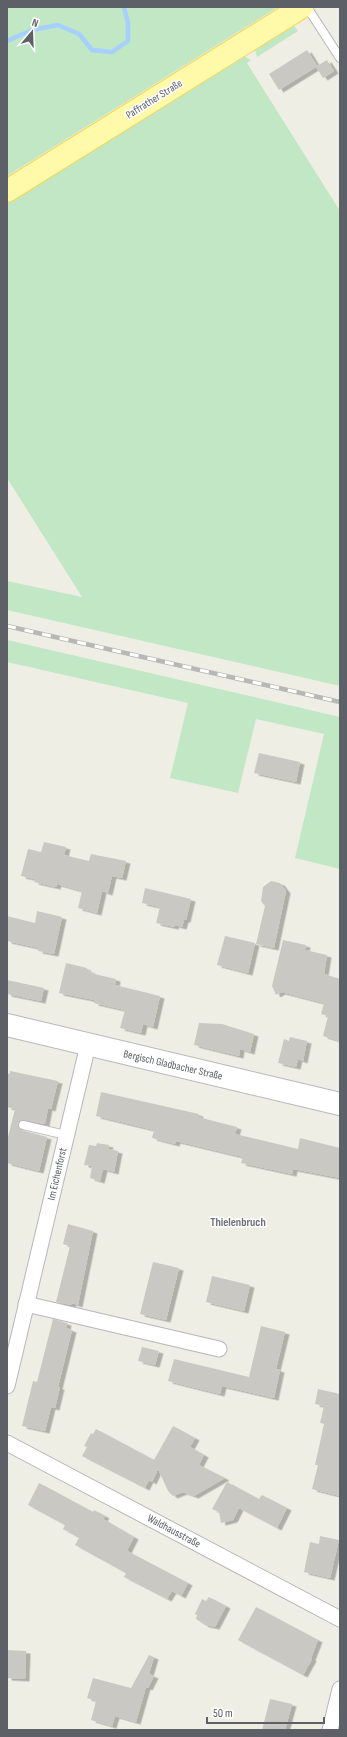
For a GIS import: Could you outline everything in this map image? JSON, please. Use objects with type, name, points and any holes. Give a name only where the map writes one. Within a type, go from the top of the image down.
[{"type":"main road","name":"Paffrather Straße","points":[[7,190],[302,7]]},
{"type":"main road","name":"Bergisch Gladbacher Straße","points":[[7,1025],[340,1104]]},
{"type":"street","name":"Im Eichenforst","points":[[7,1386],[88,1044]]},
{"type":"street","points":[[26,1304],[219,1349]]},
{"type":"street","name":"Waldhausstraße","points":[[7,1443],[340,1619]]},
{"type":"street","points":[[330,1730],[340,1689]]},
{"type":"lane","points":[[307,7],[340,58]]},
{"type":"lane","points":[[23,1125],[66,1135]]},
{"type":"green space","points":[[7,7],[278,7],[7,176]]},
{"type":"green space","points":[[291,22],[298,31],[257,57],[254,46]]},
{"type":"green space","points":[[240,54],[251,60],[247,63],[340,211],[340,686],[7,610],[7,581],[82,597],[7,478],[7,199]]},
{"type":"green space","points":[[7,640],[340,717],[340,869],[295,858],[324,734],[256,719],[238,793],[170,778],[188,703],[7,662]]},
{"type":"building","points":[[307,50],[317,66],[327,60],[334,71],[323,78],[316,67],[279,90],[269,74]]},
{"type":"building","points":[[259,753],[300,762],[296,782],[254,773]]},
{"type":"building","points":[[44,842],[66,847],[64,855],[89,861],[91,854],[126,861],[122,878],[112,876],[108,893],[102,891],[97,913],[78,908],[82,891],[57,884],[56,887],[34,882],[35,879],[21,876],[28,849],[41,852]]},
{"type":"building","points":[[271,881],[280,883],[286,891],[274,948],[256,944],[265,906],[261,901],[263,887]]},
{"type":"building","points":[[145,888],[191,899],[186,920],[184,920],[182,927],[175,925],[174,927],[156,923],[160,907],[142,903]]},
{"type":"building","points":[[37,911],[62,917],[54,954],[38,951],[39,948],[7,941],[7,916],[35,923]]},
{"type":"building","points":[[225,936],[255,943],[248,973],[217,965]]},
{"type":"building","points":[[283,940],[306,945],[305,950],[327,955],[324,974],[340,979],[340,1041],[323,1036],[328,1016],[321,1014],[324,1003],[281,992],[276,995],[272,986]]},
{"type":"building","points":[[66,963],[87,968],[86,970],[91,971],[90,973],[116,979],[115,985],[160,996],[153,1027],[143,1024],[141,1033],[120,1028],[125,1010],[94,1003],[94,1000],[59,993]]},
{"type":"building","points":[[7,980],[44,988],[41,1001],[7,994]]},
{"type":"building","points":[[199,1023],[222,1024],[254,1034],[250,1052],[240,1049],[239,1056],[194,1045]]},
{"type":"building","points":[[290,1037],[307,1041],[303,1061],[298,1059],[296,1067],[278,1063],[284,1039],[289,1041]]},
{"type":"building","points":[[10,1071],[58,1081],[51,1109],[48,1108],[45,1124],[24,1120],[19,1121],[18,1124],[21,1130],[47,1137],[39,1171],[7,1163],[7,1141],[15,1109],[7,1107],[7,1073],[10,1074]]},
{"type":"building","points":[[101,1092],[199,1114],[198,1117],[237,1127],[235,1134],[298,1149],[300,1138],[340,1148],[340,1178],[293,1169],[292,1174],[241,1163],[243,1157],[176,1141],[175,1144],[152,1138],[154,1130],[96,1116]]},
{"type":"building","points":[[97,1143],[109,1145],[108,1149],[118,1151],[114,1172],[103,1169],[100,1181],[90,1178],[92,1166],[84,1165],[89,1145],[96,1146]]},
{"type":"building","points":[[68,1224],[93,1231],[78,1305],[56,1302],[70,1246],[63,1244]]},
{"type":"building","points":[[153,1262],[179,1268],[166,1320],[140,1314]]},
{"type":"building","points":[[212,1276],[250,1285],[244,1311],[206,1302]]},
{"type":"building","points":[[53,1319],[67,1323],[66,1328],[72,1330],[58,1387],[60,1387],[55,1408],[51,1407],[45,1431],[22,1426],[33,1381],[37,1382]]},
{"type":"building","points":[[261,1326],[285,1332],[276,1369],[280,1370],[274,1398],[222,1386],[220,1394],[168,1381],[174,1359],[249,1377]]},
{"type":"building","points":[[142,1347],[159,1351],[155,1365],[138,1361]]},
{"type":"building","points":[[318,1389],[340,1394],[340,1496],[312,1489],[318,1465],[315,1465],[324,1424],[320,1423],[324,1406],[315,1404]]},
{"type":"building","points":[[173,1426],[195,1438],[190,1447],[204,1455],[199,1465],[225,1478],[194,1496],[183,1492],[173,1496],[168,1491],[158,1469],[152,1482],[149,1480],[145,1488],[82,1456],[87,1447],[84,1446],[91,1433],[93,1434],[96,1429],[154,1460]]},
{"type":"building","points":[[227,1482],[259,1499],[262,1495],[287,1508],[277,1528],[239,1508],[233,1520],[221,1523],[219,1512],[212,1509]]},
{"type":"building","points":[[39,1483],[93,1512],[94,1510],[105,1516],[103,1519],[134,1537],[127,1551],[188,1583],[181,1596],[172,1591],[167,1599],[124,1577],[126,1573],[75,1545],[79,1538],[63,1529],[65,1525],[28,1505]]},
{"type":"building","points":[[320,1536],[339,1540],[330,1578],[304,1572],[310,1542],[319,1544]]},
{"type":"building","points":[[209,1597],[226,1606],[215,1627],[205,1625],[196,1619],[197,1615],[195,1614],[202,1599],[206,1601]]},
{"type":"building","points":[[256,1607],[318,1640],[311,1658],[312,1659],[303,1675],[238,1640]]},
{"type":"building","points":[[7,1650],[26,1651],[25,1679],[7,1678]]},
{"type":"building","points":[[149,1655],[154,1657],[149,1674],[154,1676],[148,1688],[146,1687],[136,1722],[115,1716],[112,1726],[91,1720],[96,1701],[87,1698],[93,1678],[131,1688]]},
{"type":"building","points":[[270,1699],[292,1704],[285,1730],[262,1730]]},
{"type":"waterway","points":[[7,41],[32,30],[58,25],[79,34],[92,50],[112,52],[128,41],[128,23],[124,7]]},
{"type":"railway","points":[[7,626],[340,702]]},
{"type":"district","name":"Thielenbruch","points":[[238,1222]]}]
